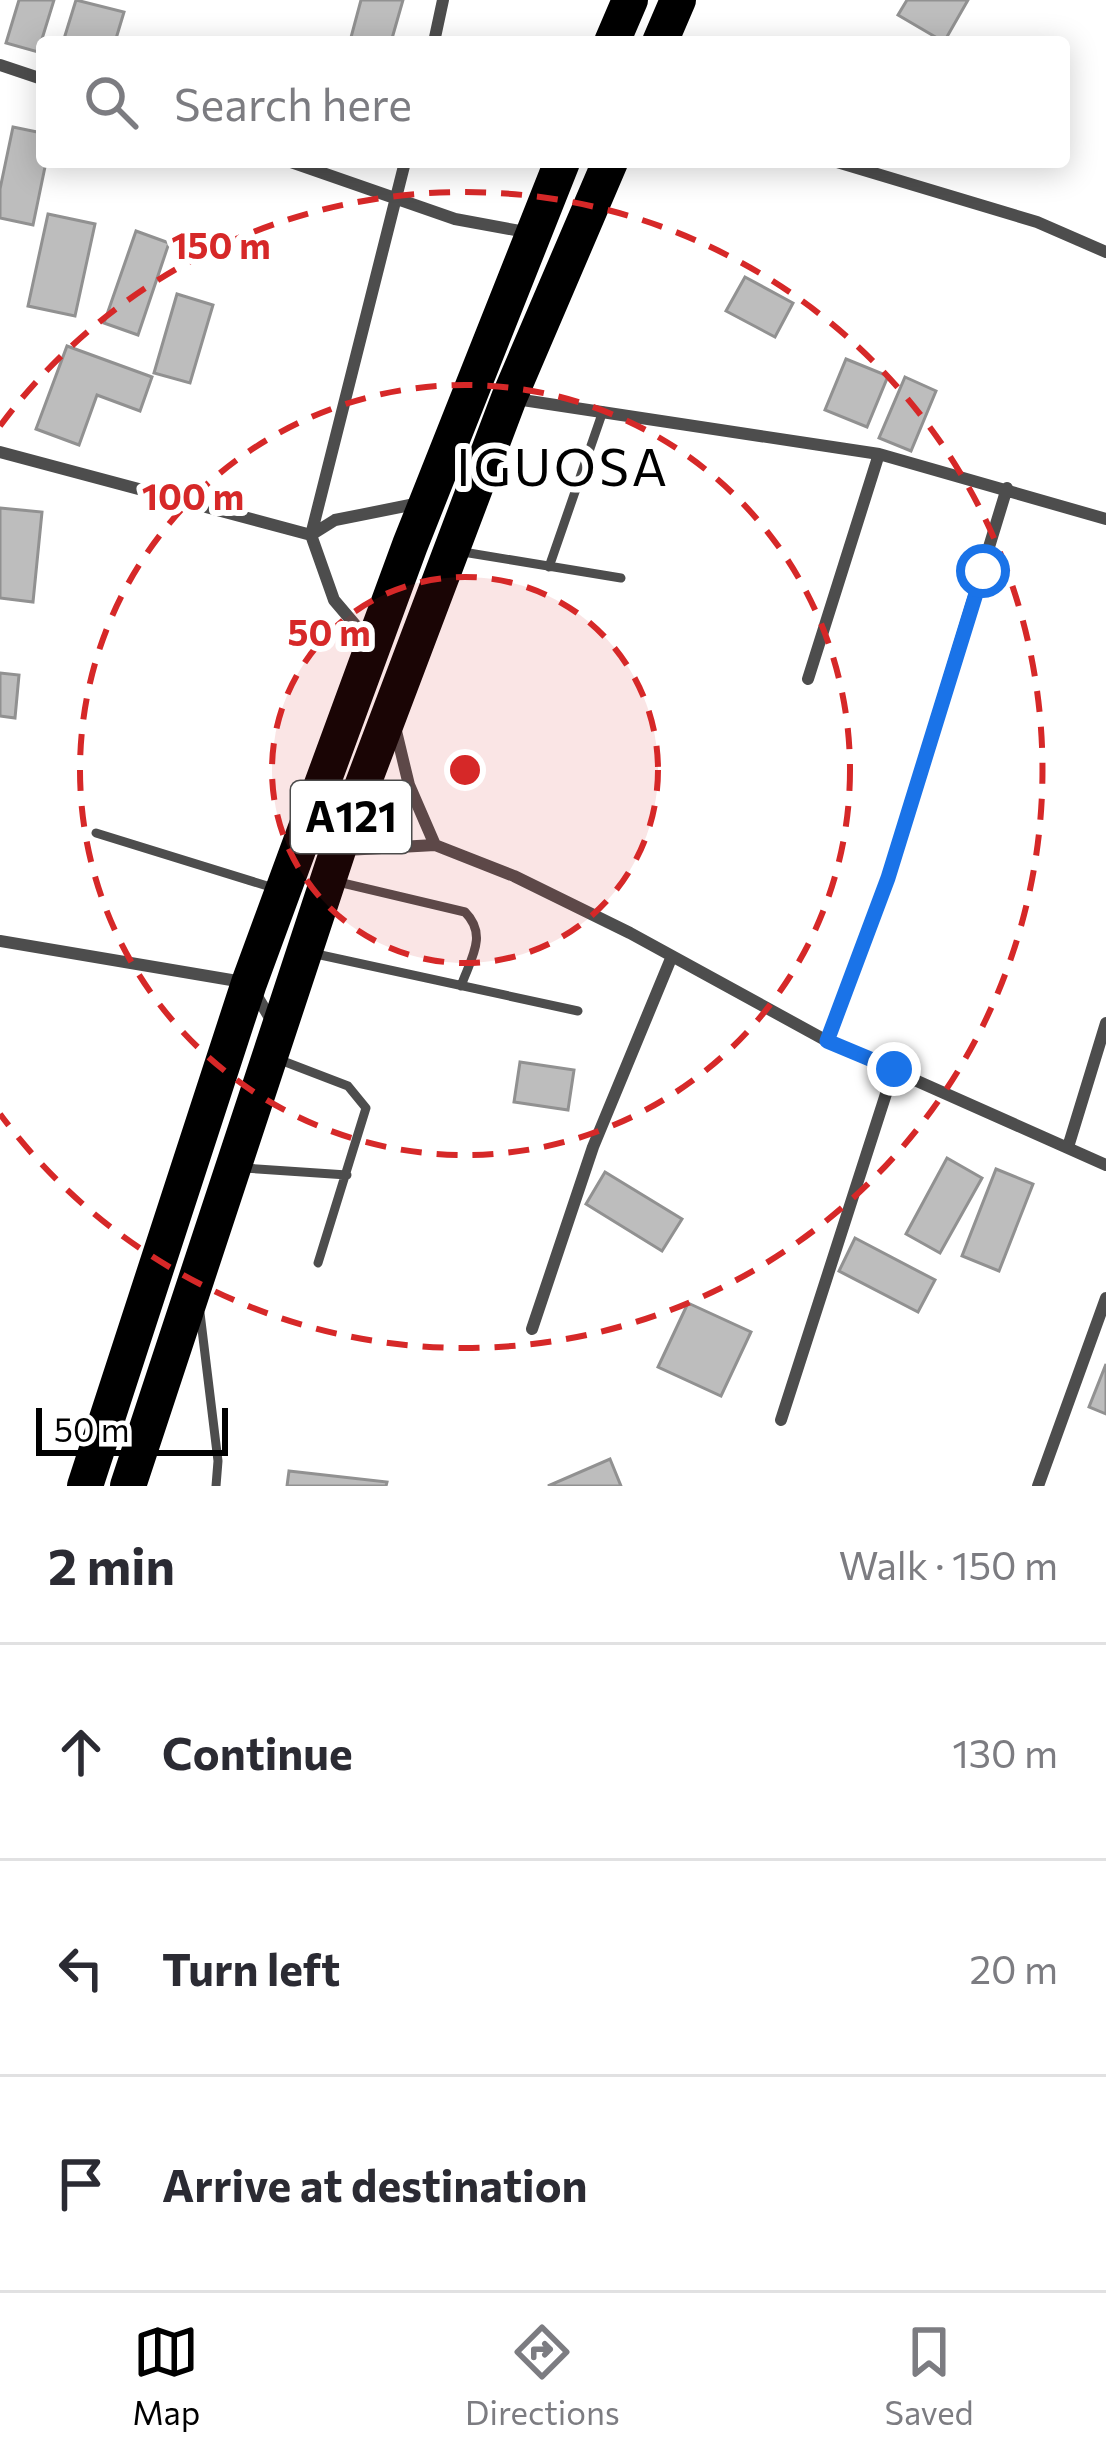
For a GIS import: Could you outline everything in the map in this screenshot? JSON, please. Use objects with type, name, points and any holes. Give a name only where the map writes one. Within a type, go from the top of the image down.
[{"type":"highway","points":[[615,36],[630,0]]},
{"type":"highway","points":[[663,36],[678,0]]},
{"type":"highway","name":"A121","points":[[85,1486],[248,983],[427,502],[559,168]]},
{"type":"highway","name":"A121","points":[[128,1486],[333,865],[509,398],[607,168]]},
{"type":"street","points":[[435,36],[443,0]]},
{"type":"street","points":[[0,65],[36,77]]},
{"type":"street","points":[[309,168],[454,220],[532,233]]},
{"type":"street","points":[[373,645],[334,599],[311,535],[404,168]]},
{"type":"street","points":[[857,168],[1037,222],[1106,252]]},
{"type":"street","points":[[509,398],[878,454],[1106,519]]},
{"type":"street","points":[[0,452],[311,535],[335,520],[427,502]]},
{"type":"street","points":[[808,679],[878,454]]},
{"type":"street","points":[[827,1041],[921,777],[1007,488]]},
{"type":"street","points":[[391,710],[410,785],[435,845]]},
{"type":"street","points":[[333,865],[435,845],[514,876],[827,1041],[1106,1165]]},
{"type":"street","points":[[0,941],[248,983],[274,1043]]},
{"type":"street","points":[[532,1329],[592,1148],[672,956]]},
{"type":"street","points":[[1068,1147],[1106,1023]]},
{"type":"street","points":[[781,1420],[894,1069]]},
{"type":"street","points":[[1038,1486],[1106,1298]]},
{"type":"lane","points":[[549,567],[603,411]]},
{"type":"lane","points":[[452,550],[621,578]]},
{"type":"lane","points":[[96,833],[283,890]]},
{"type":"lane","points":[[333,865],[465,912],[476,922],[480,935],[461,986]]},
{"type":"lane","points":[[304,952],[578,1011]]},
{"type":"lane","points":[[274,1043],[348,1086],[366,1108],[318,1263]]},
{"type":"lane","points":[[233,1167],[347,1175]]},
{"type":"lane","points":[[196,1277],[218,1461],[215,1486]]},
{"type":"building","points":[[19,0],[54,0],[43,36],[36,36],[36,51],[6,43]]},
{"type":"building","points":[[76,0],[124,12],[117,36],[65,36]]},
{"type":"building","points":[[361,0],[403,0],[393,36],[351,36]]},
{"type":"building","points":[[907,0],[968,0],[947,36],[934,36],[898,15]]},
{"type":"building","points":[[13,127],[36,132],[36,168],[45,168],[33,225],[0,218],[0,189]]},
{"type":"building","points":[[48,214],[95,224],[75,316],[28,306]]},
{"type":"building","points":[[136,231],[169,243],[138,335],[104,323]]},
{"type":"building","points":[[745,277],[793,303],[775,337],[726,311]]},
{"type":"building","points":[[177,294],[213,305],[190,383],[154,373]]},
{"type":"building","points":[[67,346],[152,377],[140,411],[97,395],[79,445],[36,429]]},
{"type":"building","points":[[846,359],[888,376],[867,427],[825,410]]},
{"type":"building","points":[[905,377],[936,391],[911,451],[879,438]]},
{"type":"building","points":[[0,508],[42,512],[33,602],[0,598]]},
{"type":"building","points":[[0,673],[19,675],[15,718],[0,716]]},
{"type":"building","points":[[520,1062],[574,1070],[568,1110],[514,1102]]},
{"type":"building","points":[[947,1158],[982,1178],[940,1253],[906,1234]]},
{"type":"building","points":[[996,1169],[1033,1184],[999,1271],[962,1256]]},
{"type":"building","points":[[605,1172],[682,1219],[662,1251],[586,1204]]},
{"type":"building","points":[[855,1238],[935,1280],[918,1312],[839,1271]]},
{"type":"building","points":[[688,1303],[751,1332],[721,1396],[658,1367]]},
{"type":"building","points":[[1106,1364],[1106,1414],[1089,1407]]},
{"type":"building","points":[[610,1459],[621,1486],[548,1486]]},
{"type":"building","points":[[289,1471],[387,1482],[386,1486],[287,1486]]},
{"type":"district","name":"IGUOSA","points":[[563,468]]},
{"type":"route","points":[[894,1069],[827,1041],[888,878],[983,571]]}]
